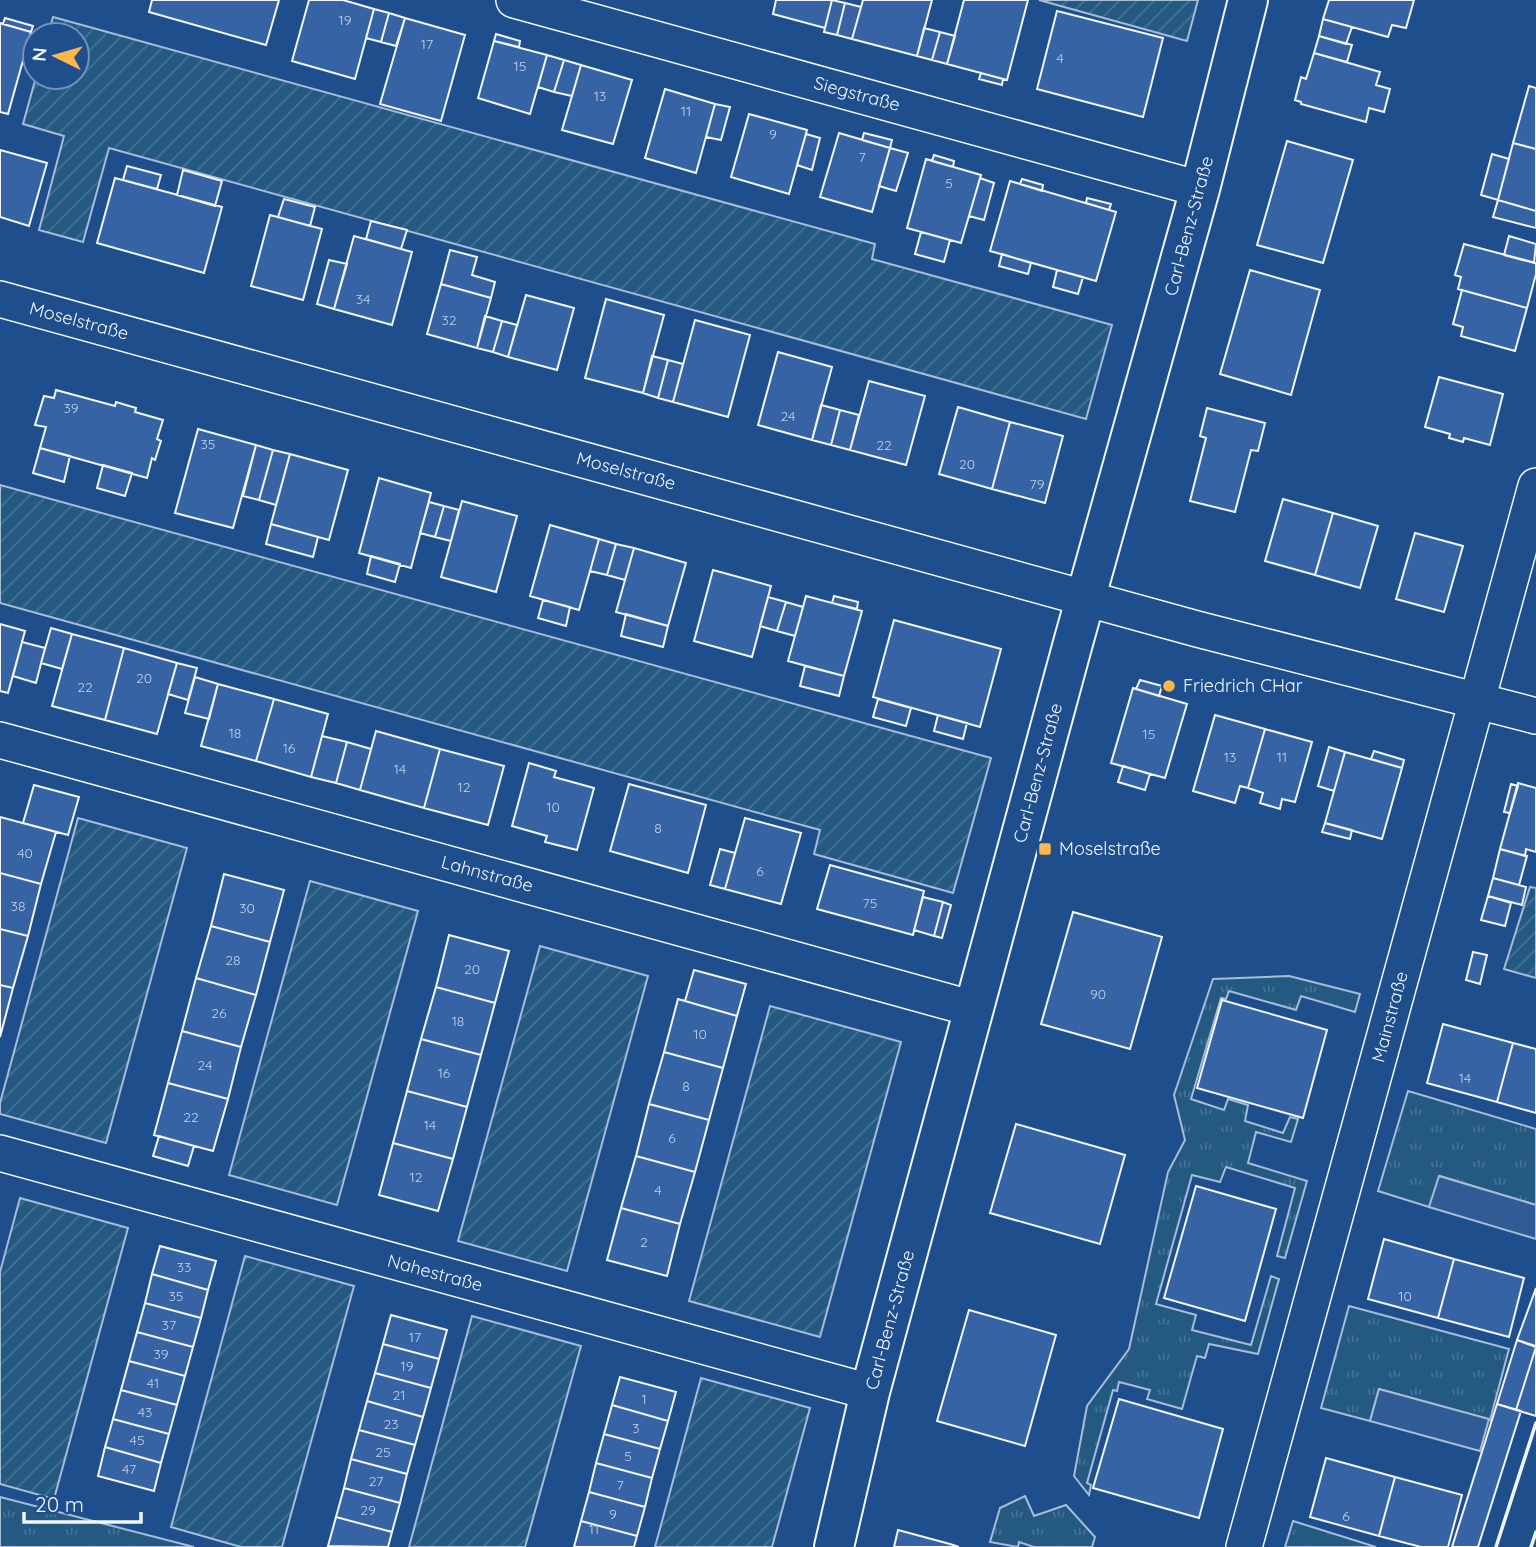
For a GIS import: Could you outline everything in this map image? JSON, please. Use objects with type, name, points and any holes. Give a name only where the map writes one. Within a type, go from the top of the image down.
[{"type":"street","name":"Siegstraße","points":[[514,0],[1200,189]]},
{"type":"street","name":"Carl-Benz-Straße","points":[[834,1547],[870,1392],[1200,189],[1248,0]]},
{"type":"street","name":"Moselstraße","points":[[0,299],[1086,598],[1536,716]]},
{"type":"street","name":"Mainstraße","points":[[1244,1547],[1536,486]]},
{"type":"street","name":"Lahnstraße","points":[[0,740],[974,1009]]},
{"type":"street","name":"Nahestraße","points":[[0,1153],[870,1392]]},
{"type":"green space","points":[[1039,0],[1198,0],[1187,41]]},
{"type":"green space","points":[[53,17],[67,21],[52,21]]},
{"type":"green space","points":[[91,27],[875,244],[872,259],[1112,325],[1086,419],[109,148],[83,242],[39,230],[64,136],[23,124],[32,91],[91,91]]},
{"type":"green space","points":[[0,485],[991,758],[953,893],[814,854],[820,830],[0,603]]},
{"type":"green space","points":[[78,818],[187,848],[106,1143],[0,1114],[0,1103]]},
{"type":"green space","points":[[310,881],[418,911],[337,1205],[229,1175]]},
{"type":"green space","points":[[1530,887],[1536,888],[1536,978],[1504,969]]},
{"type":"green space","points":[[540,946],[648,976],[567,1271],[458,1241]]},
{"type":"green space","points":[[1289,976],[1360,994],[1355,1012],[1301,996],[1296,1010],[1229,991],[1226,999],[1221,998],[1191,1099],[1224,1110],[1228,1099],[1248,1105],[1245,1121],[1283,1133],[1290,1117],[1298,1119],[1291,1142],[1256,1132],[1248,1163],[1307,1181],[1285,1258],[1277,1256],[1295,1188],[1226,1167],[1220,1182],[1192,1175],[1156,1304],[1196,1315],[1192,1330],[1251,1345],[1271,1276],[1279,1279],[1258,1354],[1209,1344],[1205,1358],[1197,1356],[1182,1409],[1147,1399],[1150,1390],[1119,1382],[1117,1391],[1113,1390],[1087,1483],[1091,1485],[1089,1495],[1074,1476],[1087,1406],[1129,1349],[1168,1172],[1185,1140],[1174,1095],[1213,979]]},
{"type":"green space","points":[[770,1006],[901,1042],[820,1337],[689,1301]]},
{"type":"green space","points":[[1408,1091],[1536,1129],[1536,1205],[1440,1176],[1429,1207],[1378,1191]]},
{"type":"green space","points":[[20,1198],[128,1228],[54,1499],[0,1484],[0,1272]]},
{"type":"green space","points":[[245,1256],[354,1286],[282,1547],[241,1547],[171,1527]]},
{"type":"green space","points":[[1349,1306],[1509,1349],[1490,1420],[1379,1389],[1370,1421],[1321,1408]]},
{"type":"green space","points":[[472,1316],[581,1346],[525,1547],[409,1547]]},
{"type":"green space","points":[[701,1378],[810,1408],[772,1547],[655,1547]]},
{"type":"green space","points":[[1025,1496],[1034,1516],[1066,1505],[1095,1537],[1092,1547],[1034,1547],[1019,1542],[1018,1547],[990,1542],[1000,1508]]},
{"type":"green space","points":[[0,1497],[194,1547],[0,1547]]},
{"type":"green space","points":[[1293,1521],[1376,1547],[1285,1547]]},
{"type":"shaded area","points":[[1439,1176],[1536,1205],[1536,1239],[1429,1207]]},
{"type":"shaded area","points":[[1379,1389],[1489,1419],[1480,1451],[1370,1421]]},
{"type":"building","points":[[152,0],[279,0],[266,45],[149,12]]},
{"type":"building","points":[[309,0],[343,0],[374,9],[355,79],[292,61]]},
{"type":"building","points":[[776,0],[832,0],[825,28],[773,14]]},
{"type":"building","points":[[832,0],[845,3],[837,35],[824,32]]},
{"type":"building","points":[[863,0],[932,0],[917,56],[852,39]]},
{"type":"building","points":[[964,0],[1028,0],[1007,80],[947,64]]},
{"type":"building","points":[[1329,0],[1414,0],[1406,28],[1392,25],[1388,37],[1323,19]]},
{"type":"building","points":[[845,3],[861,7],[852,39],[837,35]]},
{"type":"building","points":[[374,9],[389,13],[381,42],[366,38]]},
{"type":"building","points":[[1057,11],[1163,38],[1143,117],[1037,89]]},
{"type":"building","points":[[389,13],[405,18],[396,46],[381,42]]},
{"type":"building","points":[[5,18],[21,23],[21,29],[3,24]]},
{"type":"building","points":[[405,18],[465,35],[441,121],[380,104]]},
{"type":"building","points":[[1323,19],[1352,27],[1346,44],[1319,36]]},
{"type":"building","points":[[0,23],[21,29],[21,68],[8,114],[0,112]]},
{"type":"building","points":[[924,28],[940,32],[932,60],[917,56]]},
{"type":"building","points":[[940,32],[955,36],[947,64],[932,60]]},
{"type":"building","points":[[496,34],[520,41],[519,47],[494,41]]},
{"type":"building","points":[[1319,36],[1352,45],[1347,62],[1314,53]]},
{"type":"building","points":[[494,41],[547,55],[530,114],[478,98]]},
{"type":"building","points":[[1314,53],[1380,72],[1376,85],[1390,89],[1384,112],[1369,108],[1366,122],[1295,100],[1301,77],[1306,79]]},
{"type":"building","points":[[547,55],[564,60],[554,92],[538,87]]},
{"type":"building","points":[[564,60],[581,65],[572,96],[554,92]]},
{"type":"building","points":[[581,65],[632,80],[613,144],[562,130]]},
{"type":"building","points":[[981,73],[1003,79],[1002,85],[979,79]]},
{"type":"building","points":[[1529,86],[1536,88],[1536,149],[1513,143]]},
{"type":"building","points":[[665,89],[715,104],[696,173],[645,158]]},
{"type":"building","points":[[715,104],[730,107],[721,140],[706,137]]},
{"type":"building","points":[[749,114],[807,130],[789,194],[731,177]]},
{"type":"building","points":[[839,133],[890,148],[872,212],[820,197]]},
{"type":"building","points":[[864,133],[892,140],[890,148],[862,140]]},
{"type":"building","points":[[806,134],[820,138],[812,170],[797,165]]},
{"type":"building","points":[[1287,141],[1353,160],[1323,263],[1257,245]]},
{"type":"building","points":[[1513,143],[1536,149],[1536,211],[1498,200]]},
{"type":"building","points":[[890,148],[908,153],[896,191],[879,186]]},
{"type":"building","points":[[0,150],[47,163],[29,226],[0,217]]},
{"type":"building","points":[[1492,154],[1509,159],[1498,200],[1481,195]]},
{"type":"building","points":[[934,155],[954,161],[953,167],[932,161]]},
{"type":"building","points":[[926,159],[981,175],[961,243],[907,228]]},
{"type":"building","points":[[127,166],[161,175],[157,189],[123,180]]},
{"type":"building","points":[[183,170],[222,181],[215,206],[177,195]]},
{"type":"building","points":[[115,178],[222,207],[204,273],[97,243]]},
{"type":"building","points":[[980,178],[994,183],[984,220],[969,216]]},
{"type":"building","points":[[1022,179],[1043,185],[1042,191],[1020,184]]},
{"type":"building","points":[[1010,181],[1116,212],[1096,281],[990,251]]},
{"type":"building","points":[[1087,198],[1111,204],[1109,210],[1086,203]]},
{"type":"building","points":[[284,199],[315,207],[310,226],[278,217]]},
{"type":"building","points":[[1498,200],[1536,211],[1536,228],[1493,217]]},
{"type":"building","points":[[270,215],[322,229],[303,300],[251,286]]},
{"type":"building","points":[[371,221],[407,230],[401,249],[366,239]]},
{"type":"building","points":[[921,232],[950,240],[944,262],[915,254]]},
{"type":"building","points":[[354,236],[412,252],[392,325],[334,309]]},
{"type":"building","points":[[1509,236],[1536,244],[1534,263],[1504,255]]},
{"type":"building","points":[[1464,244],[1536,263],[1536,274],[1527,308],[1458,289],[1461,277],[1455,275]]},
{"type":"building","points":[[450,250],[477,257],[472,275],[495,282],[491,298],[441,284]]},
{"type":"building","points":[[1002,254],[1031,263],[1028,274],[999,266]]},
{"type":"building","points":[[329,260],[347,264],[334,309],[317,304]]},
{"type":"building","points":[[1057,270],[1083,277],[1078,294],[1053,287]]},
{"type":"building","points":[[1250,270],[1320,290],[1291,395],[1220,374]]},
{"type":"building","points":[[441,284],[491,298],[477,348],[427,334]]},
{"type":"building","points":[[1462,290],[1527,308],[1515,351],[1461,336],[1463,327],[1453,324]]},
{"type":"building","points":[[526,295],[574,308],[557,370],[508,357]]},
{"type":"building","points":[[606,299],[664,315],[643,393],[585,378]]},
{"type":"building","points":[[485,316],[502,321],[493,352],[477,348]]},
{"type":"building","points":[[695,320],[750,335],[728,417],[673,402]]},
{"type":"building","points":[[502,321],[517,325],[508,357],[493,352]]},
{"type":"building","points":[[778,352],[832,367],[812,440],[758,425]]},
{"type":"building","points":[[652,356],[668,360],[658,398],[643,393]]},
{"type":"building","points":[[668,360],[683,364],[673,402],[658,398]]},
{"type":"building","points":[[1439,377],[1503,394],[1490,445],[1464,438],[1463,442],[1449,438],[1450,434],[1425,427]]},
{"type":"building","points":[[869,381],[925,396],[906,465],[850,450]]},
{"type":"building","points":[[56,390],[115,406],[116,402],[136,408],[135,412],[163,420],[157,439],[161,441],[155,460],[152,458],[147,478],[40,448],[46,427],[35,425],[44,396],[54,398]]},
{"type":"building","points":[[821,405],[840,410],[831,445],[812,440]]},
{"type":"building","points":[[958,407],[1010,422],[992,489],[939,474]]},
{"type":"building","points":[[1207,408],[1265,423],[1258,451],[1251,450],[1235,512],[1190,501],[1206,438],[1200,436]]},
{"type":"building","points":[[840,410],[859,415],[850,450],[831,445]]},
{"type":"building","points":[[1010,422],[1063,436],[1045,503],[992,489]]},
{"type":"building","points":[[198,429],[256,445],[233,528],[175,513]]},
{"type":"building","points":[[256,445],[273,450],[259,500],[243,496]]},
{"type":"building","points":[[40,448],[70,456],[64,482],[33,473]]},
{"type":"building","points":[[273,450],[290,454],[276,505],[259,500]]},
{"type":"building","points":[[290,454],[348,470],[329,540],[271,524]]},
{"type":"building","points":[[103,465],[132,473],[125,496],[97,488]]},
{"type":"building","points":[[379,478],[431,493],[411,568],[359,553]]},
{"type":"building","points":[[1283,499],[1333,513],[1315,575],[1265,561]]},
{"type":"building","points":[[462,501],[517,516],[496,592],[441,577]]},
{"type":"building","points":[[429,502],[444,506],[435,537],[420,533]]},
{"type":"building","points":[[444,506],[459,510],[451,541],[435,537]]},
{"type":"building","points":[[1333,513],[1378,526],[1360,588],[1315,575]]},
{"type":"building","points":[[271,524],[318,537],[313,557],[266,544]]},
{"type":"building","points":[[550,525],[599,539],[579,610],[530,596]]},
{"type":"building","points":[[1415,533],[1463,546],[1444,612],[1396,599]]},
{"type":"building","points":[[599,539],[616,544],[607,575],[590,571]]},
{"type":"building","points":[[616,544],[634,548],[625,580],[607,575]]},
{"type":"building","points":[[634,548],[686,563],[668,626],[616,612]]},
{"type":"building","points":[[371,556],[400,564],[395,582],[367,574]]},
{"type":"building","points":[[713,570],[771,586],[752,657],[694,641]]},
{"type":"building","points":[[806,596],[862,611],[844,676],[788,661]]},
{"type":"building","points":[[834,596],[858,602],[857,609],[832,603]]},
{"type":"building","points":[[768,597],[786,602],[777,631],[760,626]]},
{"type":"building","points":[[543,600],[570,607],[566,626],[538,618]]},
{"type":"building","points":[[786,602],[803,607],[795,636],[777,631]]},
{"type":"building","points":[[626,614],[668,626],[663,647],[621,636]]},
{"type":"building","points":[[894,620],[1001,649],[980,727],[873,697]]},
{"type":"building","points":[[0,624],[25,631],[8,693],[0,691]]},
{"type":"building","points":[[51,628],[72,634],[62,669],[41,663]]},
{"type":"building","points":[[72,634],[124,648],[105,720],[52,706]]},
{"type":"building","points":[[22,642],[45,648],[36,683],[13,676]]},
{"type":"building","points":[[124,648],[177,663],[157,734],[105,720]]},
{"type":"building","points":[[177,663],[197,668],[188,700],[168,694]]},
{"type":"building","points":[[805,666],[844,676],[839,696],[800,686]]},
{"type":"building","points":[[195,677],[218,684],[209,719],[185,713]]},
{"type":"building","points":[[1140,680],[1162,686],[1159,696],[1136,689]]},
{"type":"building","points":[[218,684],[274,699],[256,761],[201,746]]},
{"type":"building","points":[[1133,688],[1187,704],[1165,778],[1111,763]]},
{"type":"building","points":[[274,699],[328,714],[311,777],[256,761]]},
{"type":"building","points":[[878,699],[911,708],[906,726],[873,717]]},
{"type":"building","points":[[938,715],[967,723],[963,739],[934,731]]},
{"type":"building","points":[[1215,715],[1265,729],[1248,788],[1240,786],[1235,803],[1193,791]]},
{"type":"building","points":[[1265,729],[1312,742],[1295,802],[1282,799],[1280,809],[1260,803],[1263,793],[1248,788]]},
{"type":"building","points":[[376,731],[440,749],[424,808],[360,790]]},
{"type":"building","points":[[322,736],[347,742],[336,783],[311,777]]},
{"type":"building","points":[[347,742],[371,749],[360,790],[336,783]]},
{"type":"building","points":[[1329,747],[1345,752],[1334,791],[1318,786]]},
{"type":"building","points":[[440,749],[504,766],[488,825],[424,808]]},
{"type":"building","points":[[1374,751],[1404,760],[1402,768],[1371,759]]},
{"type":"building","points":[[1345,752],[1402,768],[1382,839],[1325,823]]},
{"type":"building","points":[[529,763],[556,771],[554,777],[594,788],[577,850],[545,842],[547,836],[512,826]]},
{"type":"building","points":[[1123,766],[1150,774],[1145,790],[1118,782]]},
{"type":"building","points":[[1518,783],[1536,788],[1536,852],[1526,849],[1525,856],[1500,849]]},
{"type":"building","points":[[629,784],[706,805],[688,873],[610,851]]},
{"type":"building","points":[[1511,784],[1518,786],[1510,813],[1504,812]]},
{"type":"building","points":[[34,785],[79,797],[68,835],[23,823]]},
{"type":"building","points":[[0,817],[56,832],[41,884],[0,873]]},
{"type":"building","points":[[745,818],[801,833],[781,904],[725,889]]},
{"type":"building","points":[[1325,823],[1352,830],[1350,839],[1322,832]]},
{"type":"building","points":[[720,849],[735,853],[725,889],[710,885]]},
{"type":"building","points":[[1500,849],[1527,856],[1519,885],[1493,878]]},
{"type":"building","points":[[830,865],[924,891],[913,935],[817,909]]},
{"type":"building","points":[[0,873],[41,884],[28,936],[0,929]]},
{"type":"building","points":[[224,874],[284,890],[270,942],[211,926]]},
{"type":"building","points":[[1493,878],[1526,887],[1522,905],[1488,896]]},
{"type":"building","points":[[1488,896],[1511,903],[1505,926],[1481,920]]},
{"type":"building","points":[[923,897],[943,902],[934,936],[914,930]]},
{"type":"building","points":[[943,902],[951,905],[942,938],[934,936]]},
{"type":"building","points":[[1073,912],[1162,937],[1130,1049],[1041,1024]]},
{"type":"building","points":[[211,926],[270,942],[256,995],[196,978]]},
{"type":"building","points":[[0,929],[28,936],[13,988],[0,985]]},
{"type":"building","points":[[449,935],[509,951],[495,1003],[436,987]]},
{"type":"building","points":[[1473,952],[1487,955],[1480,984],[1466,980]]},
{"type":"building","points":[[694,970],[746,984],[737,1016],[685,1001]]},
{"type":"building","points":[[196,978],[256,995],[241,1047],[182,1031]]},
{"type":"building","points":[[0,985],[13,988],[0,1037]]},
{"type":"building","points":[[436,987],[495,1003],[481,1055],[421,1039]]},
{"type":"building","points":[[678,999],[737,1016],[723,1068],[664,1052]]},
{"type":"building","points":[[1222,1000],[1327,1030],[1303,1118],[1197,1088]]},
{"type":"building","points":[[1443,1024],[1513,1043],[1497,1102],[1427,1083]]},
{"type":"building","points":[[182,1031],[241,1047],[228,1099],[168,1083]]},
{"type":"building","points":[[421,1039],[481,1055],[467,1107],[407,1091]]},
{"type":"building","points":[[1513,1043],[1536,1049],[1536,1113],[1497,1102]]},
{"type":"building","points":[[664,1052],[723,1068],[709,1120],[649,1104]]},
{"type":"building","points":[[168,1083],[228,1099],[213,1151],[154,1135]]},
{"type":"building","points":[[407,1091],[467,1107],[453,1159],[393,1143]]},
{"type":"building","points":[[649,1104],[709,1120],[695,1172],[636,1156]]},
{"type":"building","points":[[1016,1124],[1125,1155],[1100,1244],[990,1213]]},
{"type":"building","points":[[159,1136],[194,1146],[188,1166],[153,1156]]},
{"type":"building","points":[[393,1143],[453,1159],[438,1211],[379,1195]]},
{"type":"building","points":[[636,1156],[695,1172],[680,1224],[621,1208]]},
{"type":"building","points":[[1196,1186],[1276,1209],[1245,1321],[1164,1298]]},
{"type":"building","points":[[621,1208],[680,1224],[667,1276],[607,1260]]},
{"type":"building","points":[[1384,1239],[1454,1259],[1438,1318],[1368,1299]]},
{"type":"building","points":[[160,1246],[216,1261],[208,1290],[152,1274]]},
{"type":"building","points":[[1454,1259],[1524,1278],[1509,1337],[1438,1318]]},
{"type":"building","points":[[152,1274],[208,1290],[201,1318],[145,1303]]},
{"type":"building","points":[[1536,1288],[1536,1346],[1517,1340]]},
{"type":"building","points":[[145,1303],[201,1318],[193,1347],[137,1332]]},
{"type":"building","points":[[969,1310],[1056,1335],[1025,1446],[937,1421]]},
{"type":"building","points":[[391,1315],[447,1330],[439,1359],[383,1344]]},
{"type":"building","points":[[137,1332],[193,1347],[185,1376],[129,1361]]},
{"type":"building","points":[[1517,1340],[1536,1347],[1516,1410],[1497,1404]]},
{"type":"building","points":[[383,1344],[439,1359],[431,1388],[375,1373]]},
{"type":"building","points":[[1536,1347],[1536,1416],[1516,1410]]},
{"type":"building","points":[[129,1361],[185,1376],[177,1405],[121,1390]]},
{"type":"building","points":[[375,1373],[431,1388],[423,1417],[367,1401]]},
{"type":"building","points":[[620,1377],[676,1392],[668,1421],[612,1405]]},
{"type":"building","points":[[121,1390],[177,1405],[169,1434],[113,1419]]},
{"type":"building","points":[[1119,1399],[1223,1429],[1199,1518],[1093,1488]]},
{"type":"building","points":[[367,1401],[423,1417],[415,1445],[359,1430]]},
{"type":"building","points":[[1497,1404],[1521,1411],[1478,1547],[1452,1547]]},
{"type":"building","points":[[612,1405],[668,1421],[660,1449],[604,1434]]},
{"type":"building","points":[[113,1419],[169,1434],[161,1463],[105,1447]]},
{"type":"building","points":[[359,1430],[415,1445],[407,1474],[351,1459]]},
{"type":"building","points":[[604,1434],[660,1449],[652,1478],[596,1463]]},
{"type":"building","points":[[105,1447],[161,1463],[154,1491],[98,1476]]},
{"type":"building","points":[[1326,1458],[1395,1477],[1379,1536],[1310,1517]]},
{"type":"building","points":[[351,1459],[407,1474],[400,1503],[344,1488]]},
{"type":"building","points":[[596,1463],[652,1478],[645,1507],[589,1492]]},
{"type":"building","points":[[1395,1477],[1462,1495],[1448,1547],[1421,1547],[1379,1536]]},
{"type":"building","points":[[344,1488],[400,1503],[392,1532],[336,1517]]},
{"type":"building","points":[[589,1492],[645,1507],[637,1536],[581,1521]]},
{"type":"building","points":[[336,1517],[392,1532],[388,1547],[328,1546]]},
{"type":"building","points":[[581,1521],[637,1536],[634,1547],[574,1547]]},
{"type":"building","points":[[898,1530],[950,1544],[959,1547],[894,1547]]},
{"type":"wall","points":[[1496,1547],[1536,1423]]},
{"type":"wall","points":[[1531,1547],[1536,1532]]},
{"type":"place","name":"Friedrich CHar","points":[[1169,686]]},
{"type":"place","name":"Moselstraße","points":[[1045,849]]}]
